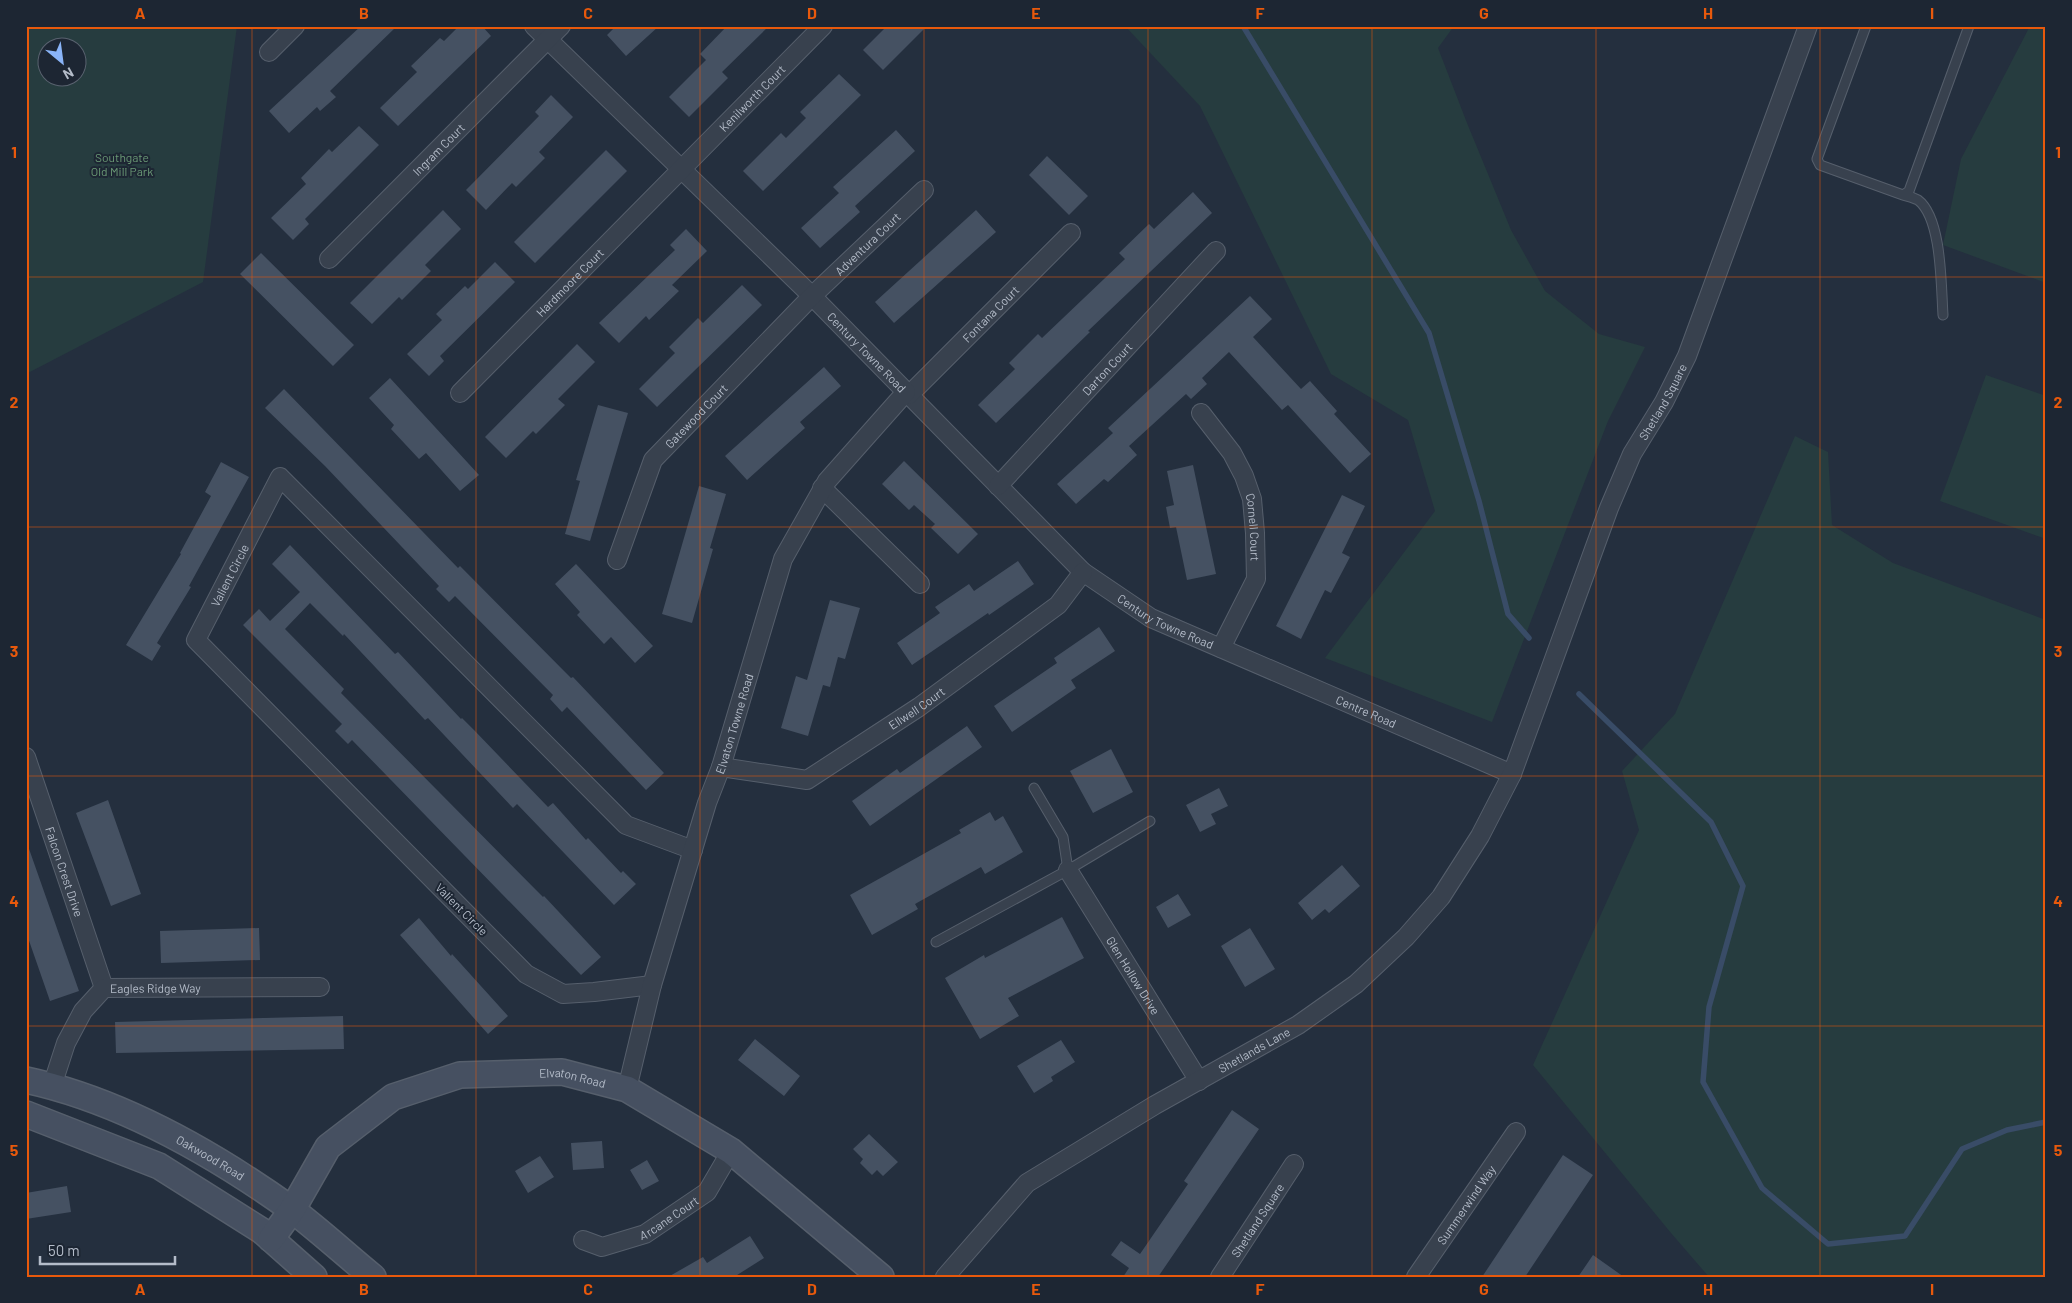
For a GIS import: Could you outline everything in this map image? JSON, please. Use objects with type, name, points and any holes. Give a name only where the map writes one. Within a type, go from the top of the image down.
[{"type":"street","points":[[269,52],[294,26]]},
{"type":"street","name":"Century Towne Road","points":[[534,26],[680,170],[812,296],[1083,572],[1151,618],[1220,648]]},
{"type":"street","name":"Ingram Court","points":[[329,259],[561,26]]},
{"type":"street","name":"Kenilworth Court","points":[[680,170],[823,26]]},
{"type":"street","name":"Shetland Square","points":[[1512,774],[1609,508],[1628,463],[1664,402],[1688,356],[1808,26]]},
{"type":"street","name":"Hardmoore Court","points":[[460,393],[680,170]]},
{"type":"street","name":"Adventura Court","points":[[812,296],[924,190]]},
{"type":"street","name":"Fontana Court","points":[[908,394],[1071,233]]},
{"type":"street","name":"Darton Court","points":[[998,486],[1216,251]]},
{"type":"street","name":"Gatewood Court","points":[[617,560],[653,460],[812,296]]},
{"type":"street","name":"Elvaton Towne Road","points":[[627,1089],[652,985],[707,803],[721,767],[783,558],[826,481],[908,394]]},
{"type":"street","name":"Cornell Court","points":[[1201,413],[1232,452],[1244,476],[1252,499],[1256,533],[1256,579],[1220,648]]},
{"type":"street","name":"Valient Circle","points":[[652,985],[563,994],[526,974],[196,640],[280,477],[626,825],[693,850]]},
{"type":"street","points":[[822,488],[920,584]]},
{"type":"street","name":"Ellwell Court","points":[[721,767],[807,780],[919,707],[1058,605],[1083,572]]},
{"type":"street","name":"Centre Road","points":[[1220,648],[1512,774]]},
{"type":"street","name":"Falcon Crest Drive","points":[[26,757],[104,988]]},
{"type":"street","name":"Shetlands Lane","points":[[945,1277],[1027,1183],[1154,1106],[1298,1025],[1356,984],[1406,937],[1441,897],[1480,836],[1512,774]]},
{"type":"street","name":"Glen Hollow Drive","points":[[1068,870],[1199,1081]]},
{"type":"street","name":"Eagles Ridge Way","points":[[52,1086],[66,1043],[83,1011],[104,988],[320,987]]},
{"type":"street","name":"Elvaton Road","points":[[272,1239],[292,1210],[328,1147],[393,1096],[460,1074],[562,1072],[627,1089],[730,1151],[881,1277]]},
{"type":"street","name":"Oakwood Road","points":[[26,1080],[52,1086],[129,1114],[222,1164],[292,1210],[373,1277]]},
{"type":"street","points":[[26,1114],[159,1166],[262,1231],[314,1277]]},
{"type":"street","name":"Summerwind Way","points":[[1416,1277],[1516,1132]]},
{"type":"street","name":"Arcane Court","points":[[583,1240],[602,1246],[644,1234],[707,1192],[730,1151]]},
{"type":"street","name":"Shetland Square","points":[[1220,1277],[1294,1164]]},
{"type":"lane","points":[[1866,26],[1817,159],[1820,165],[1917,200],[1924,207],[1933,222],[1937,239],[1943,315]]},
{"type":"lane","points":[[1903,195],[1909,191],[1969,26]]},
{"type":"lane","points":[[1034,788],[1063,837],[1068,870]]},
{"type":"lane","points":[[936,942],[1068,870],[1150,821]]},
{"type":"green space","name":"Southgate Old Mill Park","points":[[26,26],[237,26],[203,282],[26,374]]},
{"type":"green space","points":[[1125,26],[1454,26],[1438,48],[1511,230],[1545,291],[1599,334],[1645,347],[1608,421],[1492,722],[1325,658],[1435,511],[1408,420],[1331,374],[1200,106]]},
{"type":"green space","points":[[2030,26],[2046,26],[2046,283],[1943,245],[1961,159]]},
{"type":"green space","points":[[1986,375],[2046,396],[2046,539],[1940,501]]},
{"type":"green space","points":[[1795,436],[1828,452],[1832,525],[1893,563],[2046,620],[2046,1277],[1709,1277],[1533,1065],[1639,830],[1622,771],[1675,714]]},
{"type":"building","points":[[361,26],[397,26],[330,91],[336,97],[320,111],[317,107],[289,133],[269,111]]},
{"type":"building","points":[[459,26],[482,26],[491,36],[398,126],[380,108],[417,72],[411,66],[440,38],[444,41]]},
{"type":"building","points":[[616,26],[659,26],[626,56],[607,35]]},
{"type":"building","points":[[727,26],[769,26],[722,72],[728,78],[689,117],[669,97],[706,60],[700,54]]},
{"type":"building","points":[[887,26],[927,26],[883,70],[863,50]]},
{"type":"building","points":[[839,74],[861,95],[763,191],[743,171],[781,133],[786,138],[806,118],[800,112]]},
{"type":"building","points":[[551,95],[573,117],[539,152],[545,158],[516,187],[512,183],[486,210],[466,190],[539,116],[535,112]]},
{"type":"building","points":[[359,126],[379,145],[305,219],[309,224],[293,240],[271,218],[306,184],[301,178],[329,149],[332,152]]},
{"type":"building","points":[[896,130],[915,151],[855,206],[860,212],[820,248],[801,228],[839,193],[833,187]]},
{"type":"building","points":[[606,150],[627,171],[535,263],[514,242]]},
{"type":"building","points":[[1047,156],[1088,196],[1069,215],[1029,175]]},
{"type":"building","points":[[1193,192],[1212,213],[1088,331],[1090,332],[996,423],[978,405],[1015,369],[1009,363],[1038,334],[1042,338],[1125,259],[1119,253],[1149,224],[1154,229]]},
{"type":"building","points":[[443,210],[461,229],[425,265],[431,271],[402,300],[399,297],[372,324],[350,303]]},
{"type":"building","points":[[976,210],[996,232],[894,323],[875,302]]},
{"type":"building","points":[[686,229],[707,251],[672,285],[679,291],[649,320],[646,316],[619,343],[599,323],[675,250],[670,245]]},
{"type":"building","points":[[261,253],[354,345],[333,366],[240,274]]},
{"type":"building","points":[[495,262],[515,282],[440,356],[444,361],[429,376],[407,354],[442,320],[436,314],[465,286],[468,289]]},
{"type":"building","points":[[742,285],[762,305],[657,407],[639,389],[675,353],[669,347],[698,318],[703,323]]},
{"type":"building","points":[[1250,296],[1272,319],[1253,337],[1301,389],[1310,381],[1337,411],[1334,414],[1371,454],[1350,473],[1288,405],[1282,410],[1229,352],[1202,378],[1207,384],[1191,399],[1186,394],[1129,446],[1137,455],[1108,482],[1104,479],[1076,504],[1057,484],[1113,433],[1108,428]]},
{"type":"building","points":[[577,344],[595,362],[558,399],[565,405],[536,434],[533,431],[506,458],[485,437]]},
{"type":"building","points":[[824,367],[841,386],[800,422],[805,428],[747,480],[725,456]]},
{"type":"building","points":[[390,378],[479,475],[460,491],[426,453],[419,459],[391,429],[394,425],[369,398]]},
{"type":"building","points":[[284,389],[458,568],[460,566],[571,678],[573,677],[664,773],[646,790],[567,707],[562,712],[550,699],[553,695],[455,596],[449,602],[436,589],[439,586],[325,466],[265,408]]},
{"type":"building","points":[[598,405],[628,413],[590,541],[565,534],[580,481],[576,480]]},
{"type":"building","points":[[904,461],[978,534],[958,554],[931,528],[935,524],[914,505],[909,510],[882,484]]},
{"type":"building","points":[[221,462],[249,477],[189,586],[191,587],[157,643],[161,646],[152,661],[126,645],[181,554],[211,496],[205,492]]},
{"type":"building","points":[[1193,465],[1216,574],[1187,580],[1176,527],[1170,528],[1166,507],[1174,505],[1167,471]]},
{"type":"building","points":[[699,486],[726,494],[710,548],[713,549],[692,623],[662,614]]},
{"type":"building","points":[[1342,495],[1365,506],[1342,553],[1350,557],[1331,593],[1325,590],[1301,639],[1276,626]]},
{"type":"building","points":[[290,545],[395,654],[398,652],[548,807],[553,803],[586,840],[588,838],[621,873],[623,871],[636,884],[614,905],[517,804],[513,808],[428,718],[425,720],[344,634],[343,636],[310,603],[285,629],[344,689],[341,693],[544,896],[601,957],[581,975],[352,740],[348,744],[335,731],[342,724],[243,625],[259,609],[270,621],[300,592],[272,564]]},
{"type":"building","points":[[1018,561],[1034,584],[912,665],[897,643],[940,613],[935,607],[969,584],[974,591]]},
{"type":"building","points":[[576,564],[653,646],[635,663],[611,637],[604,644],[577,615],[580,612],[555,584]]},
{"type":"building","points":[[830,600],[860,608],[845,659],[838,657],[830,687],[823,685],[808,736],[781,728],[796,676],[807,680]]},
{"type":"building","points":[[1099,627],[1115,651],[1071,680],[1076,688],[1012,732],[994,706],[1057,663],[1054,658]]},
{"type":"building","points":[[967,726],[982,747],[870,826],[852,801],[897,769],[900,773]]},
{"type":"building","points":[[1111,749],[1133,792],[1093,813],[1070,771]]},
{"type":"building","points":[[1219,788],[1228,806],[1211,814],[1216,824],[1200,832],[1186,805]]},
{"type":"building","points":[[108,800],[141,894],[111,906],[76,813]]},
{"type":"building","points":[[990,812],[995,821],[1003,816],[1023,852],[985,874],[981,867],[915,904],[918,909],[872,935],[850,895],[961,833],[959,830]]},
{"type":"building","points":[[28,846],[79,991],[50,1001],[26,932],[26,847]]},
{"type":"building","points":[[1342,865],[1360,886],[1329,913],[1325,909],[1312,920],[1298,903]]},
{"type":"building","points":[[1178,894],[1191,915],[1168,928],[1156,907]]},
{"type":"building","points":[[1062,917],[1084,958],[1008,998],[1019,1016],[980,1039],[945,978],[984,955],[985,958]]},
{"type":"building","points":[[419,918],[451,956],[452,954],[508,1016],[488,1034],[400,935]]},
{"type":"building","points":[[259,928],[260,960],[161,963],[160,931]]},
{"type":"building","points":[[1250,928],[1275,969],[1245,987],[1221,946]]},
{"type":"building","points":[[343,1016],[344,1049],[116,1053],[115,1022]]},
{"type":"building","points":[[755,1039],[800,1076],[784,1096],[738,1060]]},
{"type":"building","points":[[1061,1040],[1075,1062],[1051,1077],[1053,1081],[1034,1093],[1017,1066]]},
{"type":"building","points":[[1232,1110],[1259,1129],[1158,1277],[1123,1277],[1129,1268],[1111,1255],[1121,1241],[1140,1254],[1188,1184],[1184,1181]]},
{"type":"building","points":[[869,1134],[898,1162],[883,1176],[877,1170],[872,1175],[860,1163],[863,1159],[853,1149]]},
{"type":"building","points":[[602,1141],[604,1168],[573,1170],[571,1143]]},
{"type":"building","points":[[1563,1155],[1593,1175],[1525,1277],[1482,1277]]},
{"type":"building","points":[[540,1156],[554,1177],[528,1193],[515,1171]]},
{"type":"building","points":[[647,1160],[659,1181],[642,1190],[630,1170]]},
{"type":"building","points":[[67,1186],[71,1212],[26,1219],[26,1193]]},
{"type":"building","points":[[750,1236],[764,1258],[734,1277],[668,1277],[703,1257],[707,1263]]},
{"type":"building","points":[[1593,1255],[1624,1277],[1578,1277]]},
{"type":"waterway","points":[[1243,26],[1429,333],[1479,501],[1508,614],[1529,638]]},
{"type":"waterway","points":[[1579,694],[1711,822],[1743,886],[1709,1007],[1703,1082],[1762,1188],[1828,1244],[1905,1236],[1962,1149],[2007,1130],[2046,1122]]}]
